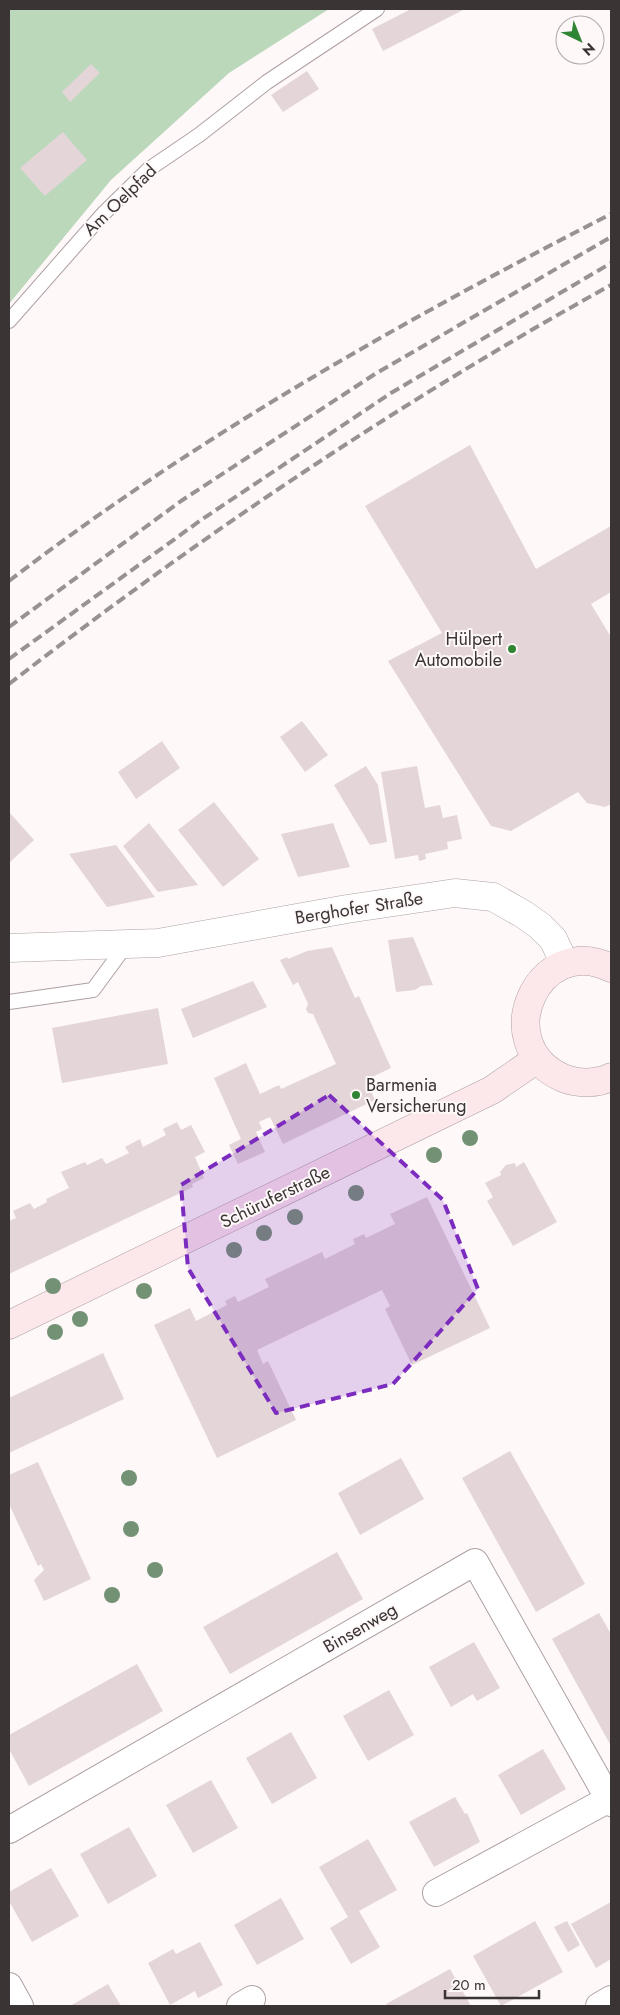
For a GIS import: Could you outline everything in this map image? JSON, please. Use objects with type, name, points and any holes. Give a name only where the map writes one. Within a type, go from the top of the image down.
[{"type":"main road","points":[[610,1079],[589,1083],[570,1081],[551,1073],[537,1059],[528,1042],[525,1023],[527,1004],[536,987],[548,973],[565,964],[585,962],[604,964],[611,968]]},
{"type":"main road","name":"Schüruferstraße","points":[[9,1325],[492,1090],[537,1059]]},
{"type":"street","name":"Berghofer Straße","points":[[9,948],[158,943],[347,909],[455,894],[493,897],[523,914],[540,926],[553,939],[565,964]]},
{"type":"street","name":"Binsenweg","points":[[9,1830],[475,1562],[610,1801],[436,1893]]},
{"type":"street","points":[[9,1986],[20,2006]]},
{"type":"street","points":[[599,2006],[611,1999]]},
{"type":"lane","name":"Am Oelpfad","points":[[9,321],[97,220],[149,169],[199,135],[325,41],[377,9]]},
{"type":"lane","points":[[9,1002],[93,990],[126,945]]},
{"type":"highlighted area","points":[[329,1095],[443,1200],[478,1289],[393,1384],[276,1413],[188,1268],[181,1185]]},
{"type":"green space","points":[[9,9],[329,9],[229,73],[111,180],[9,304]]},
{"type":"building","points":[[411,9],[465,9],[383,51],[372,29]]},
{"type":"building","points":[[91,64],[100,73],[70,102],[62,92]]},
{"type":"building","points":[[307,71],[319,89],[283,112],[271,95]]},
{"type":"building","points":[[63,132],[87,160],[45,196],[20,168]]},
{"type":"building","name":"Hülpert Automobile","points":[[470,445],[536,569],[611,526],[611,592],[591,604],[611,637],[611,804],[605,807],[587,803],[578,792],[511,831],[491,826],[388,661],[442,633],[365,506]]},
{"type":"building","points":[[302,721],[328,755],[305,772],[280,737]]},
{"type":"building","points":[[162,741],[180,768],[136,799],[118,772]]},
{"type":"building","points":[[366,766],[378,785],[387,842],[370,845],[334,785]]},
{"type":"building","points":[[417,766],[425,808],[440,805],[443,818],[457,815],[462,839],[447,842],[448,849],[425,854],[426,859],[419,861],[418,855],[395,859],[381,772]]},
{"type":"building","points":[[214,802],[259,859],[223,887],[178,830]]},
{"type":"building","points":[[9,812],[34,840],[9,863]]},
{"type":"building","points":[[149,823],[198,885],[158,892],[123,846]]},
{"type":"building","points":[[333,823],[350,867],[298,877],[281,834]]},
{"type":"building","points":[[116,845],[155,897],[107,907],[69,854]]},
{"type":"building","points":[[413,937],[433,985],[421,986],[415,990],[396,992],[388,940]]},
{"type":"building","points":[[332,947],[355,998],[359,996],[391,1068],[366,1080],[375,1100],[283,1144],[270,1117],[259,1122],[262,1129],[256,1132],[265,1152],[238,1164],[229,1145],[241,1139],[214,1078],[246,1063],[260,1094],[279,1085],[281,1089],[336,1064],[313,1014],[308,1013],[306,1009],[308,1004],[298,982],[293,985],[280,960],[287,957],[288,959],[307,951]]},
{"type":"building","points":[[253,981],[267,1007],[193,1038],[181,1009]]},
{"type":"building","points":[[158,1008],[168,1064],[62,1083],[52,1028]]},
{"type":"building","points":[[177,1122],[181,1130],[191,1125],[205,1152],[195,1157],[204,1178],[192,1184],[193,1187],[9,1274],[9,1221],[16,1218],[13,1211],[30,1203],[34,1209],[47,1202],[46,1199],[69,1188],[61,1172],[85,1162],[87,1165],[102,1158],[106,1164],[129,1153],[125,1147],[140,1139],[143,1147],[166,1135],[163,1129]]},
{"type":"building","points":[[524,1162],[557,1222],[513,1246],[487,1201],[493,1197],[485,1183],[501,1175],[500,1172],[506,1165],[515,1163],[516,1167]]},
{"type":"building","points":[[427,1197],[490,1328],[412,1365],[385,1309],[390,1306],[382,1290],[257,1350],[263,1364],[268,1361],[296,1420],[217,1458],[154,1325],[190,1308],[196,1321],[227,1305],[225,1301],[235,1296],[238,1302],[269,1287],[265,1279],[322,1252],[325,1259],[355,1244],[353,1239],[364,1234],[366,1238],[395,1224],[390,1214]]},
{"type":"building","points":[[103,1353],[124,1399],[9,1453],[9,1398]]},
{"type":"building","points":[[510,1451],[585,1584],[536,1612],[462,1478]]},
{"type":"building","points":[[401,1458],[424,1499],[360,1535],[338,1493]]},
{"type":"building","points":[[38,1462],[91,1579],[44,1601],[34,1580],[44,1570],[41,1564],[38,1566],[9,1504],[9,1475]]},
{"type":"building","points":[[337,1552],[363,1599],[230,1674],[203,1627]]},
{"type":"building","points":[[599,1613],[611,1634],[611,1746],[552,1639]]},
{"type":"building","points":[[474,1642],[500,1688],[477,1701],[473,1694],[451,1707],[429,1667]]},
{"type":"building","points":[[137,1664],[163,1711],[29,1786],[9,1749],[9,1735]]},
{"type":"building","points":[[389,1690],[414,1735],[368,1761],[343,1716]]},
{"type":"building","points":[[291,1732],[317,1778],[272,1804],[246,1758]]},
{"type":"building","points":[[543,1749],[566,1789],[521,1815],[498,1775]]},
{"type":"building","points":[[211,1780],[238,1828],[193,1853],[166,1805]]},
{"type":"building","points":[[455,1797],[465,1814],[467,1813],[480,1842],[434,1867],[409,1822]]},
{"type":"building","points":[[129,1827],[157,1876],[108,1904],[80,1854]]},
{"type":"building","points":[[368,1839],[397,1890],[359,1911],[380,1947],[351,1964],[330,1928],[348,1917],[319,1867]]},
{"type":"building","points":[[51,1868],[79,1916],[32,1942],[9,1901],[9,1892]]},
{"type":"building","points":[[281,1898],[304,1939],[257,1965],[234,1925]]},
{"type":"building","points":[[611,1902],[611,1959],[596,1968],[571,1924]]},
{"type":"building","points":[[535,1921],[563,1972],[501,2006],[473,1956]]},
{"type":"building","points":[[567,1921],[580,1945],[568,1952],[554,1927]]},
{"type":"building","points":[[200,1942],[223,1985],[198,1998],[195,1991],[170,2005],[148,1963],[173,1949],[176,1954]]},
{"type":"building","points":[[450,1969],[471,2006],[387,2006],[386,2004]]},
{"type":"building","points":[[108,1984],[121,2006],[70,2006]]},
{"type":"railway","points":[[9,581],[152,478],[301,384],[455,296],[611,214]]},
{"type":"railway","points":[[9,627],[181,501],[375,374],[611,237]]},
{"type":"railway","points":[[9,659],[201,520],[391,393],[611,263]]},
{"type":"railway","points":[[9,684],[154,576],[302,473],[378,423],[455,376],[611,285]]},
{"type":"place","name":"Hülpert Automobile","points":[[512,649]]},
{"type":"place","name":"Barmenia Versicherung","points":[[356,1095]]}]
